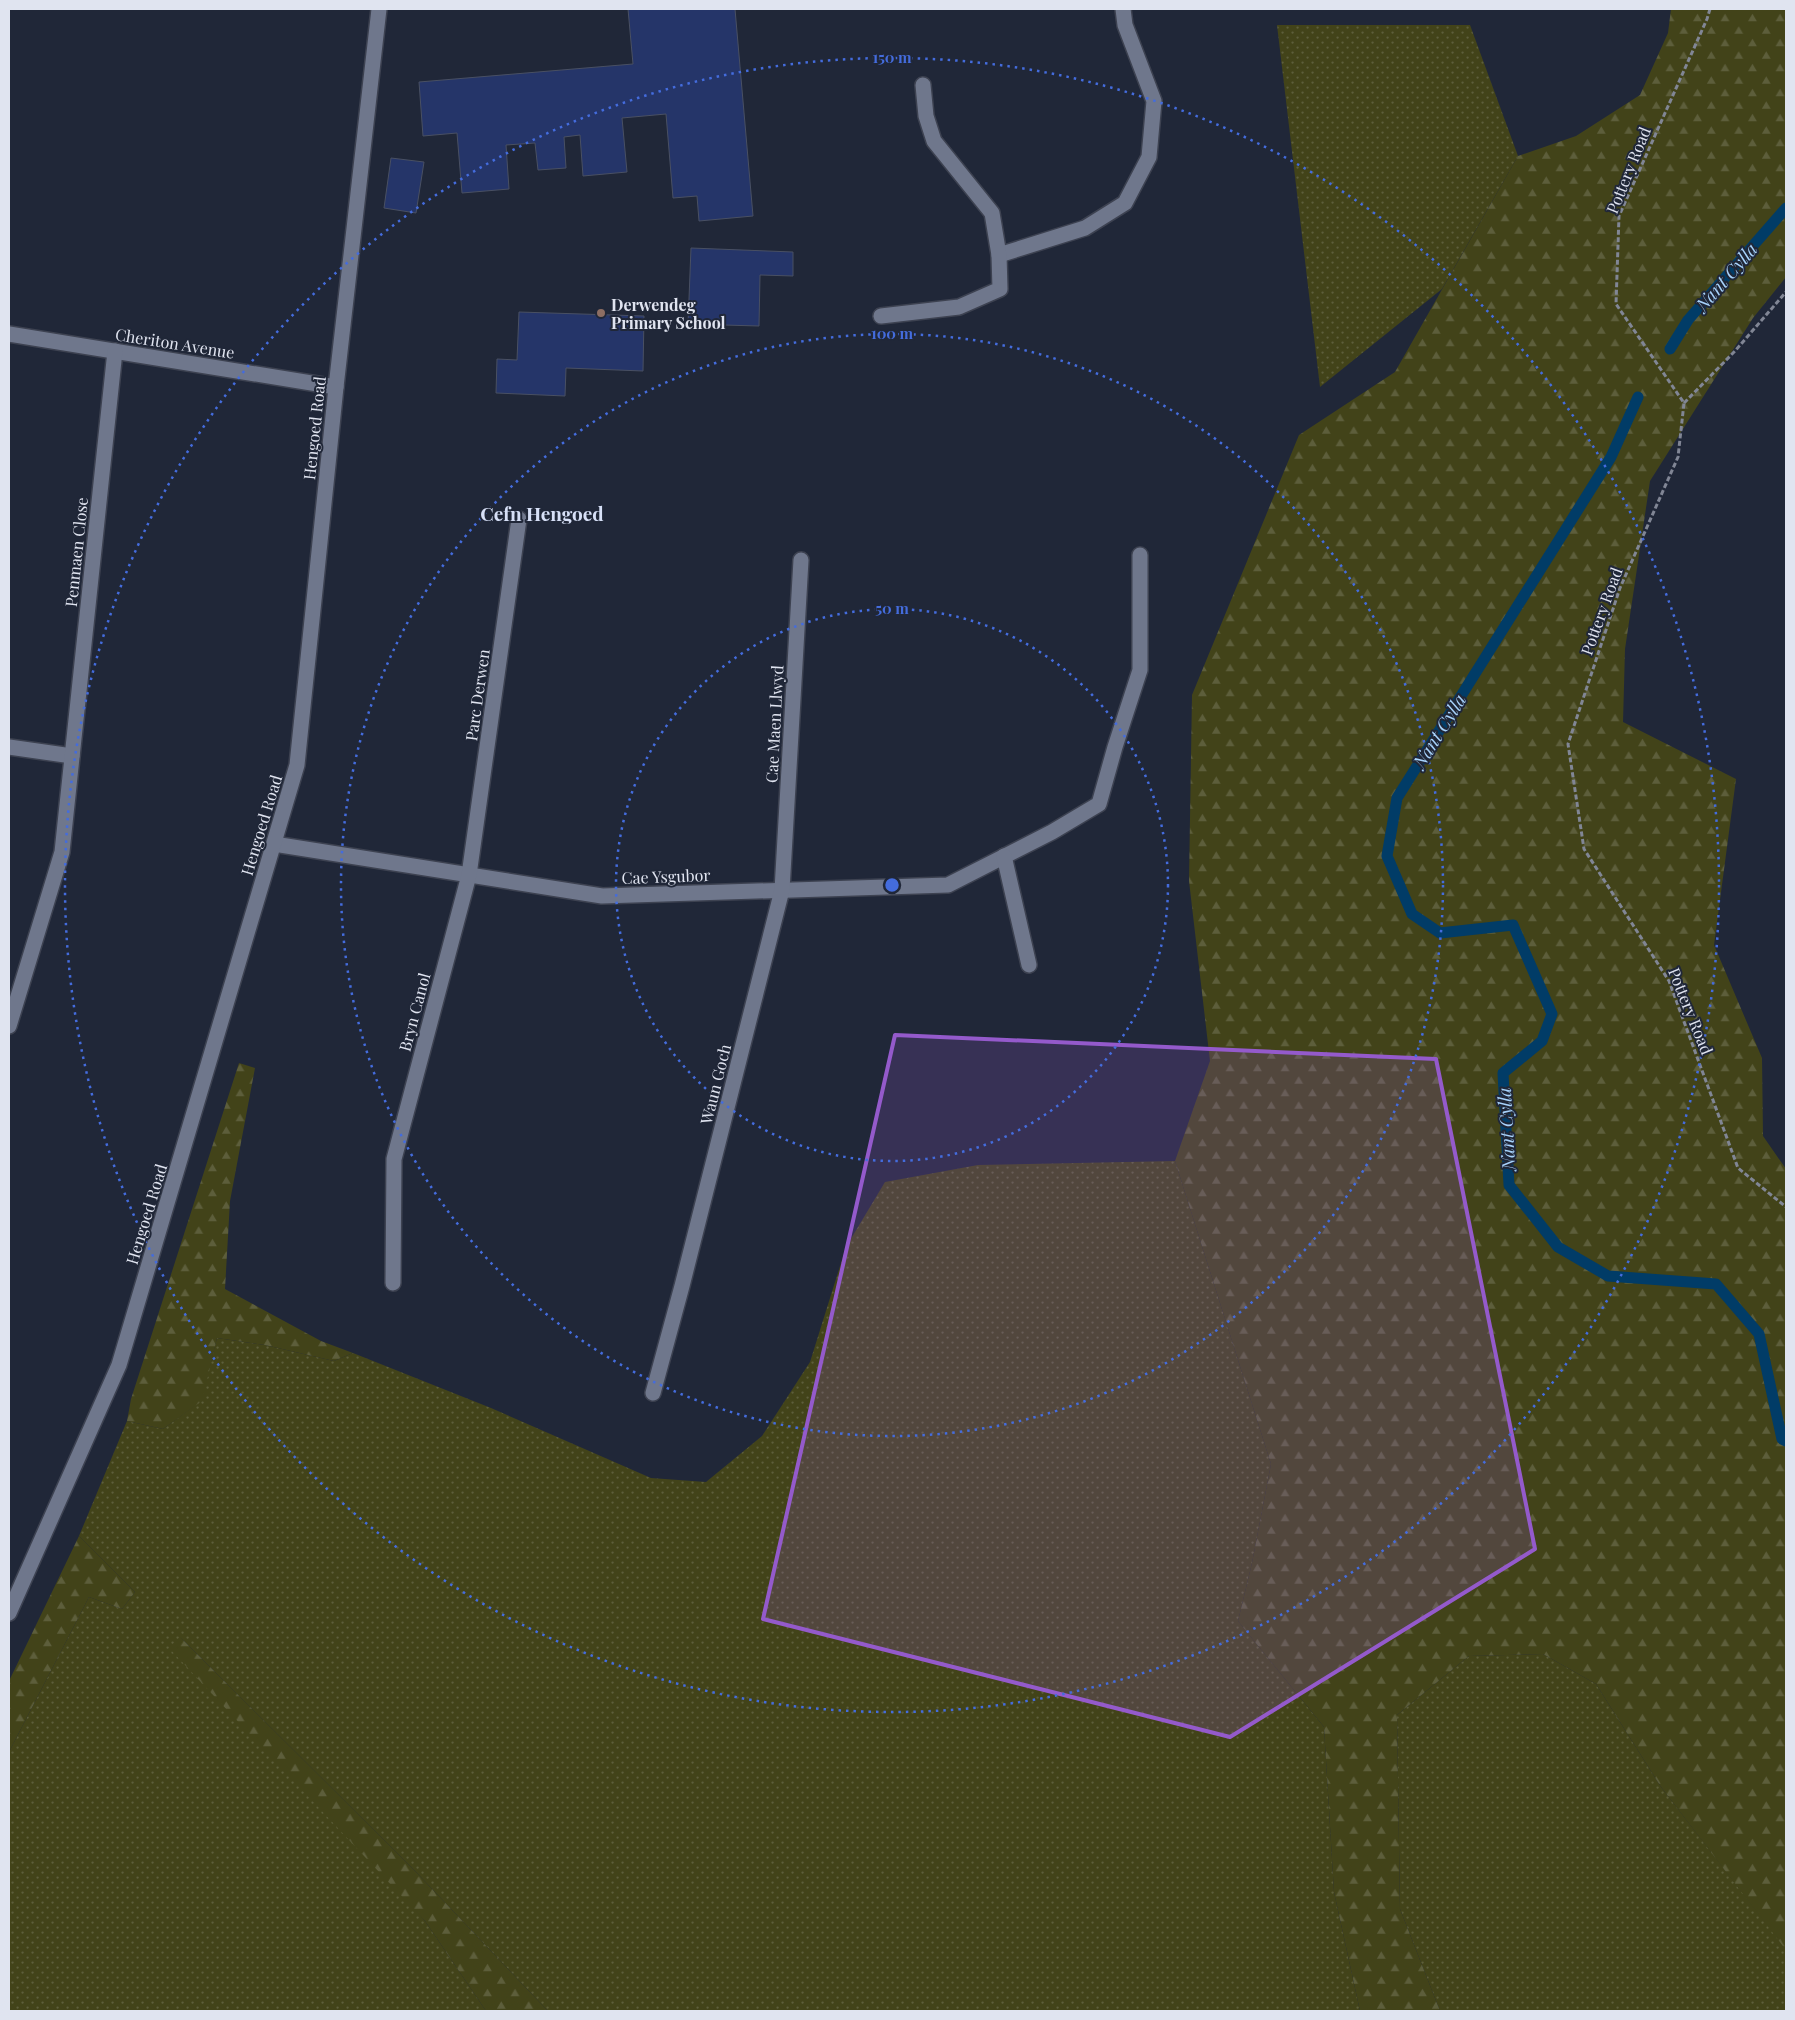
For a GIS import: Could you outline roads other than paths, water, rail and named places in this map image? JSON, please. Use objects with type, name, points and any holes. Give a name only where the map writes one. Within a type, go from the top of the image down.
[{"type":"street","name":"Hengoed Road","points":[[9,1613],[119,1365],[297,765],[336,387],[379,9]]},
{"type":"street","points":[[999,255],[1085,228],[1125,203],[1149,157],[1154,101],[1125,25],[1123,9]]},
{"type":"street","points":[[881,316],[959,307],[1000,290],[999,255],[992,212],[934,141],[926,116],[923,84]]},
{"type":"street","name":"Cheriton Avenue","points":[[9,334],[336,387]]},
{"type":"street","name":"Penmaen Close","points":[[9,1026],[62,852],[115,351]]},
{"type":"street","name":"Parc Derwen","points":[[469,875],[519,519]]},
{"type":"street","name":"Cae Ysgubor","points":[[274,844],[602,896],[948,885],[1052,832],[1099,804],[1140,670],[1140,555]]},
{"type":"street","name":"Cae Maen Llwyd","points":[[782,890],[801,560]]},
{"type":"street","points":[[9,747],[72,756]]},
{"type":"street","points":[[1004,856],[1029,965]]},
{"type":"street","name":"Bryn Canol","points":[[393,1282],[394,1158],[469,875]]},
{"type":"street","name":"Waun Goch","points":[[652,1393],[682,1286],[782,890]]},
{"type":"waterway","name":"Nant Cylla","points":[[1670,349],[1688,320],[1786,208]]},
{"type":"waterway","name":"Nant Cylla","points":[[1638,397],[1611,457],[1397,798],[1387,856],[1412,914],[1440,933],[1513,925],[1552,1014],[1542,1041],[1503,1073],[1509,1185],[1558,1247],[1608,1276],[1716,1284],[1759,1334],[1782,1439],[1786,1441]]},
{"type":"place","name":"Derwendeg Primary School","points":[[601,313]]},
{"type":"district","name":"Cefn Hengoed","points":[[542,513]]}]
